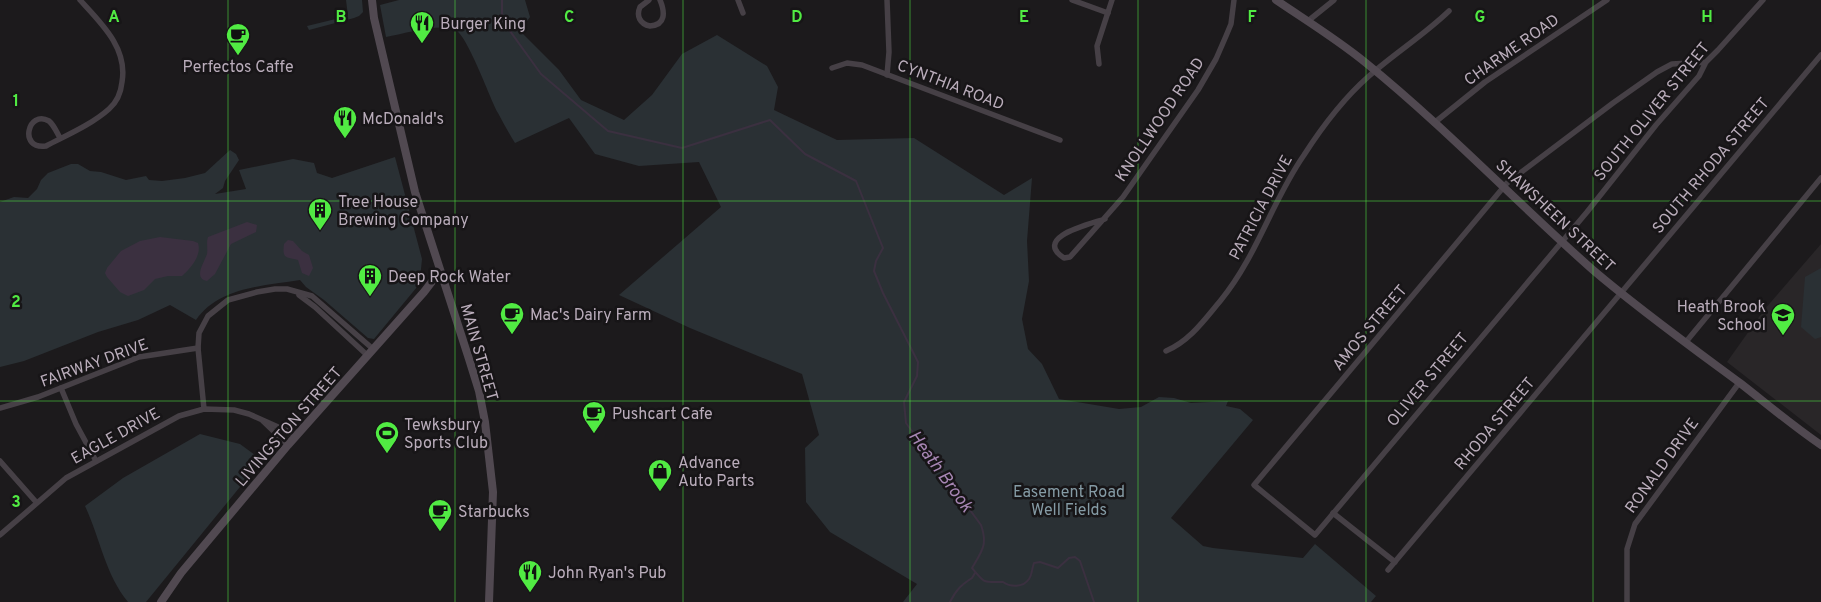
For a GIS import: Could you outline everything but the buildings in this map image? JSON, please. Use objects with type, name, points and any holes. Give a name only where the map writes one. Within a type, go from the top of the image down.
[{"type":"main road","name":"MAIN STREET","points":[[372,0],[374,18],[415,192],[478,391],[489,445],[492,492],[489,602]]},
{"type":"main road","name":"SHAWSHEEN STREET","points":[[1276,0],[1308,21],[1375,71],[1620,293],[1803,434],[1821,445]]},
{"type":"main road","name":"LIVINGSTON STREET","points":[[161,602],[181,572],[296,435],[424,292],[440,271]]},
{"type":"street","points":[[60,138],[52,124],[41,119],[33,122],[28,130],[30,139],[37,145],[46,146],[96,119],[117,100],[123,75],[123,64],[114,41],[80,0]]},
{"type":"street","points":[[649,0],[640,7],[638,17],[645,25],[653,26],[660,23],[664,16],[660,0]]},
{"type":"street","points":[[738,0],[743,13]]},
{"type":"street","points":[[887,0],[888,75]]},
{"type":"street","points":[[1072,0],[1108,13]]},
{"type":"street","points":[[1099,64],[1097,46],[1112,0]]},
{"type":"street","name":"KNOLLWOOD ROAD","points":[[1105,219],[1066,232],[1056,242],[1055,250],[1062,256],[1069,258],[1105,219],[1136,179],[1201,85],[1216,59],[1231,24],[1234,0]]},
{"type":"street","points":[[1308,21],[1334,0]]},
{"type":"street","name":"CHARME ROAD","points":[[1434,124],[1485,82],[1607,0]]},
{"type":"street","name":"SOUTH OLIVER STREET","points":[[1561,241],[1587,212],[1656,125],[1699,76],[1706,62],[1763,0]]},
{"type":"street","name":"PATRICIA DRIVE","points":[[1166,352],[1178,346],[1191,335],[1228,291],[1246,263],[1281,192],[1304,154],[1351,94],[1375,71],[1449,10]]},
{"type":"street","name":"SOUTH RHODA STREET","points":[[1620,293],[1821,55]]},
{"type":"street","name":"AMOS STREET","points":[[1315,535],[1254,485],[1504,186],[1657,72],[1672,64],[1706,62]]},
{"type":"street","name":"CYNTHIA ROAD","points":[[832,68],[847,63],[854,64],[1060,140]]},
{"type":"street","points":[[1685,343],[1821,178]]},
{"type":"street","name":"OLIVER STREET","points":[[1315,535],[1561,241]]},
{"type":"street","points":[[204,409],[198,348],[199,333],[208,316],[228,300],[275,289],[286,289],[312,296],[373,349]]},
{"type":"street","points":[[297,293],[367,355]]},
{"type":"street","name":"RHODA STREET","points":[[1388,570],[1620,293]]},
{"type":"street","name":"FAIRWAY DRIVE","points":[[0,408],[38,397],[139,357],[198,348]]},
{"type":"street","name":"RONALD DRIVE","points":[[1627,602],[1627,549],[1635,524],[1739,383]]},
{"type":"street","points":[[61,388],[76,424],[96,461]]},
{"type":"street","name":"EAGLE DRIVE","points":[[0,535],[66,478],[172,419],[204,409],[234,410],[249,414],[296,435]]},
{"type":"street","name":"EAGLE DRIVE","points":[[261,420],[288,446]]},
{"type":"street","points":[[0,461],[36,502]]},
{"type":"street","points":[[1333,513],[1395,562]]},
{"type":"shaded area","points":[[247,222],[257,225],[256,232],[231,244],[215,274],[207,281],[203,279],[200,274],[207,254],[208,237]]},
{"type":"shaded area","points":[[160,237],[198,243],[197,257],[192,265],[182,276],[168,276],[155,279],[144,290],[128,296],[120,292],[107,277],[105,273],[107,268],[121,251],[140,241]]},
{"type":"shaded area","points":[[288,240],[293,241],[302,251],[309,255],[313,268],[309,276],[302,273],[298,260],[284,255],[284,244]]},
{"type":"shaded area","name":"Heath Brook School","points":[[1821,244],[1821,435],[1727,362],[1764,310]]},
{"type":"green space","points":[[346,0],[362,0],[363,12],[354,18],[309,30],[307,26],[348,16]]},
{"type":"green space","name":"Easement Road Well Fields","points":[[399,0],[525,0],[530,17],[520,31],[559,70],[581,100],[624,120],[652,95],[682,54],[717,35],[767,66],[778,87],[774,110],[837,140],[914,138],[1004,195],[1032,178],[1027,241],[1029,281],[1022,319],[1028,349],[1042,364],[1059,399],[1119,409],[1141,407],[1159,397],[1174,398],[1191,403],[1228,401],[1226,406],[1240,409],[1253,420],[1171,518],[1203,546],[1213,548],[1303,558],[1315,544],[1376,596],[1371,602],[903,602],[917,584],[830,532],[806,502],[805,448],[819,435],[802,374],[690,328],[619,295],[721,207],[699,162],[639,166],[595,154],[569,118],[515,143],[494,106],[472,54],[459,33],[454,29],[438,28],[386,37],[380,5]]},
{"type":"green space","points":[[230,150],[236,154],[239,160],[225,181],[223,188],[215,194],[246,189],[239,170],[293,159],[314,163],[317,173],[332,178],[395,157],[422,259],[420,279],[417,287],[374,339],[368,338],[300,280],[229,294],[206,309],[196,320],[170,305],[138,320],[98,332],[24,361],[0,367],[0,202],[14,197],[28,198],[48,173],[71,164],[78,164],[90,171],[101,172],[126,180],[146,176],[149,180],[162,181],[205,173]]},
{"type":"green space","points":[[1821,268],[1821,337],[1815,339],[1801,327],[1805,277]]},
{"type":"green space","points":[[200,434],[240,444],[262,460],[146,602],[128,602],[108,568],[85,506],[123,478]]},
{"type":"waterway","name":"Heath Brook","points":[[502,0],[502,20],[541,74],[608,131],[682,148],[770,120],[805,154],[856,181],[883,248],[876,261],[874,271],[918,362],[917,376],[904,402],[906,423],[981,525],[984,538],[983,548],[972,568],[985,581],[1003,582],[1016,586],[1023,584],[1029,579],[1034,563],[1040,562],[1058,568],[1069,558],[1075,557],[1080,561],[1094,602]]},
{"type":"waterway","points":[[950,602],[959,588],[972,578],[975,573]]},
{"type":"place","name":"Burger King","points":[[422,44]]},
{"type":"place","name":"Perfectos Caffe","points":[[238,56]]},
{"type":"place","name":"McDonald's","points":[[345,139]]},
{"type":"place","name":"Tree House Brewing Company","points":[[320,231]]},
{"type":"place","name":"Deep Rock Water","points":[[370,297]]},
{"type":"place","name":"Mac's Dairy Farm","points":[[512,335]]},
{"type":"place","name":"Heath Brook School","points":[[1783,336]]},
{"type":"place","name":"Pushcart Cafe","points":[[594,434]]},
{"type":"place","name":"Tewksbury Sports Club","points":[[387,454]]},
{"type":"place","name":"Advance Auto Parts","points":[[660,492]]},
{"type":"place","name":"Starbucks","points":[[440,532]]},
{"type":"place","name":"John Ryan's Pub","points":[[530,593]]}]
